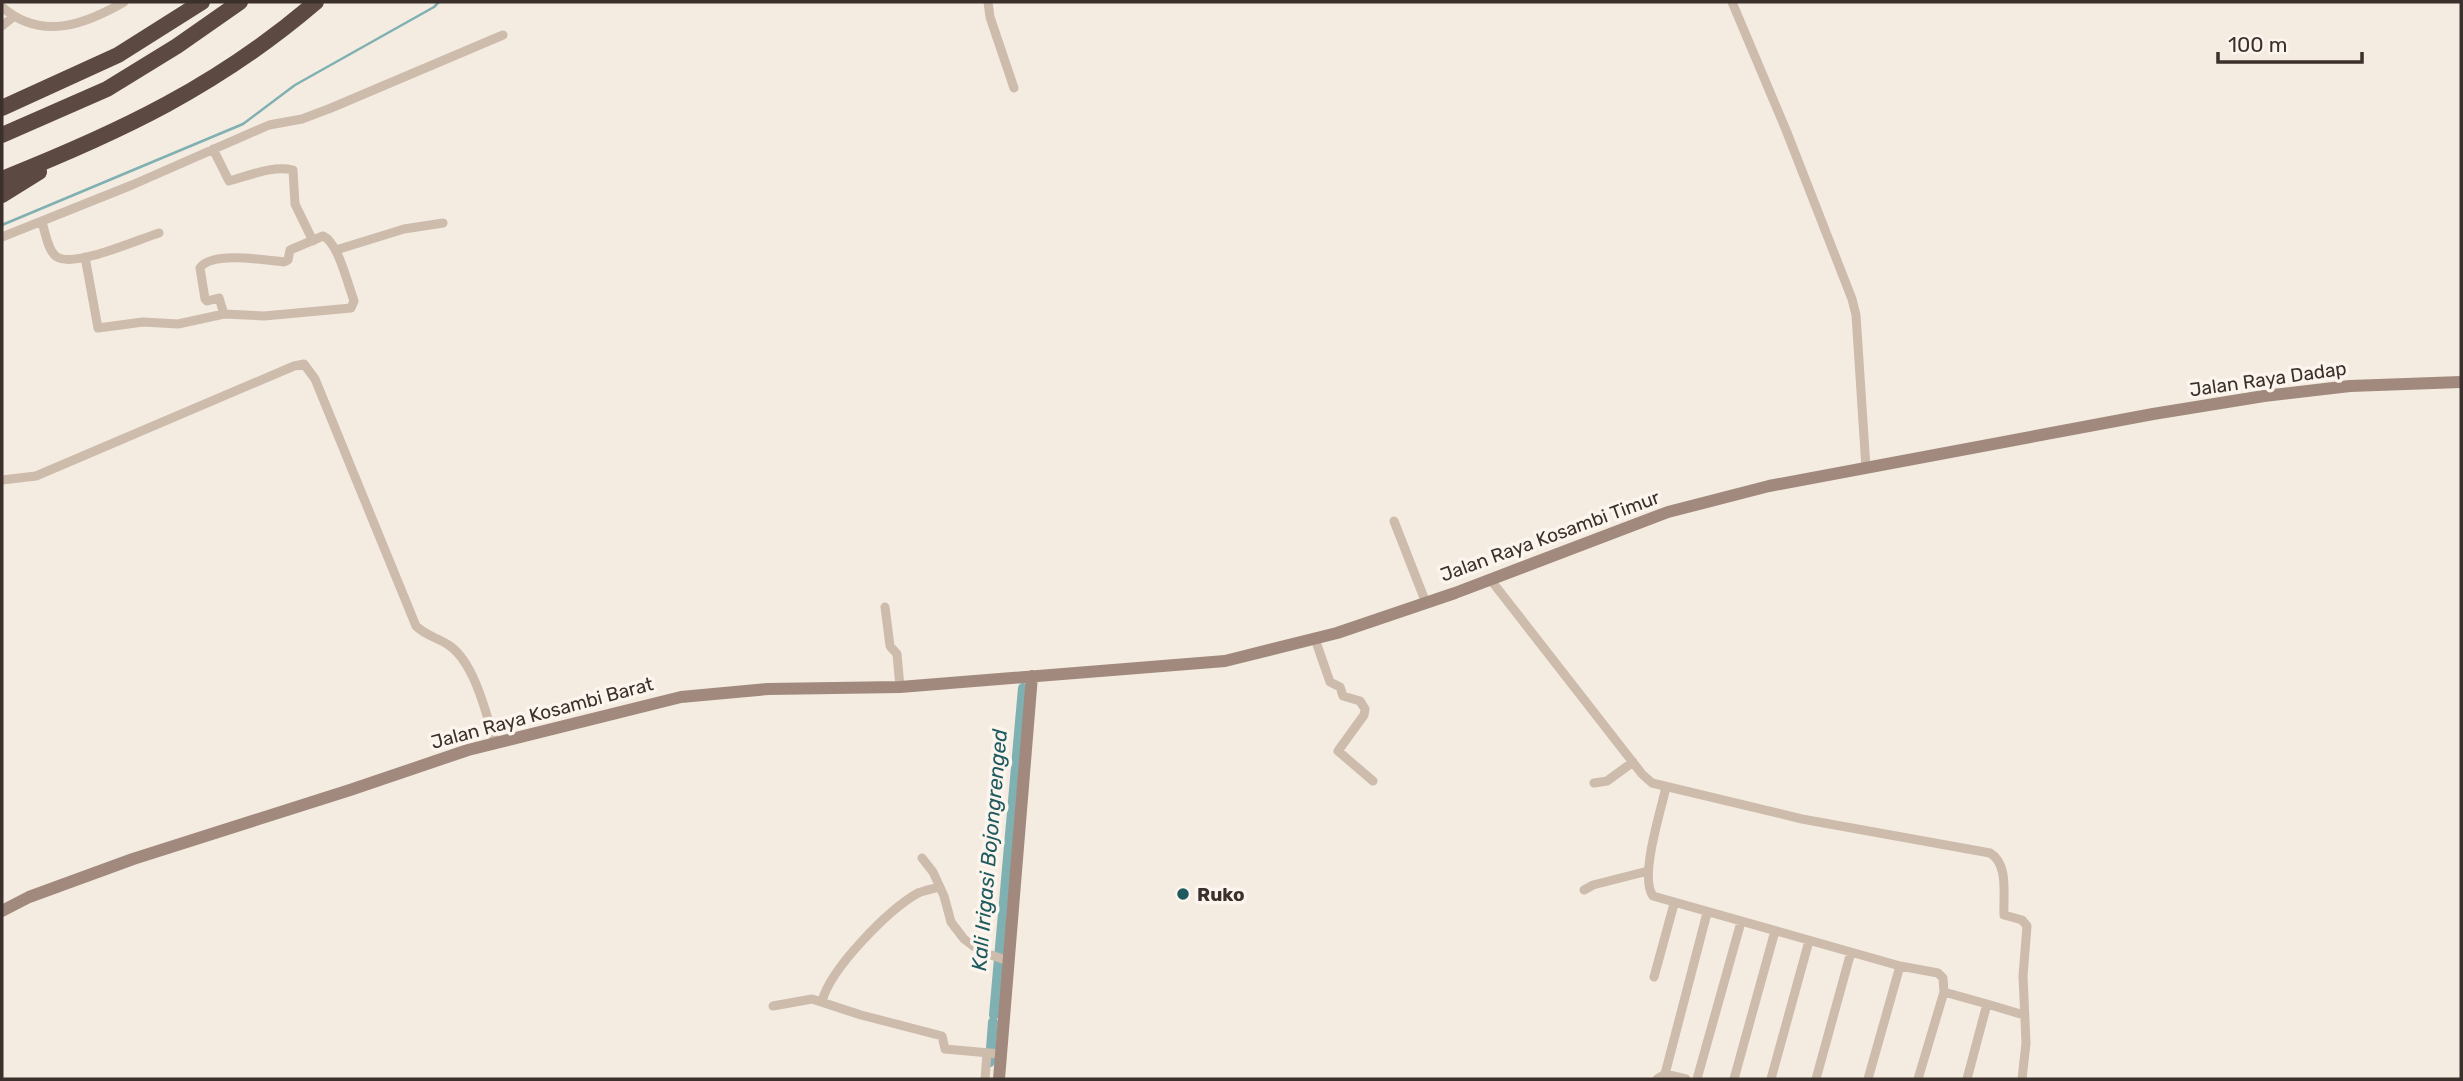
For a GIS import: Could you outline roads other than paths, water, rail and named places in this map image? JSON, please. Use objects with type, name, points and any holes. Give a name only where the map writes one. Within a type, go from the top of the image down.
[{"type":"highway","points":[[2,108],[118,55],[202,2]]},
{"type":"highway","points":[[2,135],[107,89],[177,46],[240,2]]},
{"type":"highway","points":[[2,179],[169,105],[251,54],[316,2]]},
{"type":"highway","points":[[2,195],[83,145]]},
{"type":"main road","name":"Jalan Raya Dadap","points":[[2083,433],[2264,396],[2350,386],[2461,382]]},
{"type":"main road","name":"Jalan Raya Kosambi Timur","points":[[1032,676],[1224,662],[1315,639],[1426,603],[1668,512],[1769,486],[2083,433]]},
{"type":"main road","name":"Jalan Raya Kosambi Barat","points":[[2,911],[29,897],[142,856],[495,742],[681,697],[768,689],[900,687],[1032,676]]},
{"type":"main road","points":[[999,1079],[994,1054],[1032,676]]},
{"type":"street","points":[[2,7],[13,17],[41,26],[66,27],[97,17],[124,2]]},
{"type":"street","points":[[988,2],[990,17],[1014,88]]},
{"type":"street","points":[[1732,2],[1852,299],[1856,315],[1866,468]]},
{"type":"street","points":[[2,26],[13,17]]},
{"type":"street","points":[[2,237],[269,125],[302,119],[331,108],[503,35]]},
{"type":"street","points":[[213,149],[229,181],[266,171],[293,170],[295,204],[313,241]]},
{"type":"street","points":[[42,222],[55,256],[72,259],[159,233]]},
{"type":"street","points":[[336,250],[404,229],[443,223]]},
{"type":"street","points":[[85,257],[97,328],[144,322],[178,324],[224,314],[264,316],[351,309],[354,301],[336,250],[323,236],[290,250],[288,260],[284,262],[215,258],[202,264],[200,268],[205,299],[208,301],[219,298],[224,314]]},
{"type":"street","points":[[2,480],[36,476],[304,364],[315,379],[416,626],[422,632],[452,647],[466,665],[495,742]]},
{"type":"street","points":[[1394,521],[1426,603]]},
{"type":"street","points":[[1490,579],[1649,781],[1802,819],[1994,855],[2002,866],[2004,915],[2026,923],[2023,975],[2026,1043],[2022,1079]]},
{"type":"street","points":[[885,607],[890,646],[897,654],[900,687]]},
{"type":"street","points":[[1315,639],[1330,682],[1339,687],[1343,696],[1359,700],[1365,709],[1364,715],[1338,751],[1373,781]]},
{"type":"street","points":[[1594,782],[1607,781],[1633,762]]},
{"type":"street","points":[[1666,787],[1648,871],[1653,897],[1900,966],[1938,973],[1943,978],[1944,992],[1918,1079]]},
{"type":"street","points":[[922,858],[933,872],[951,922],[964,939],[973,948],[1002,959]]},
{"type":"street","points":[[1584,890],[1593,885],[1648,871]]},
{"type":"street","points":[[822,1002],[832,977],[852,952],[902,904],[920,892],[939,887]]},
{"type":"street","points":[[1654,977],[1674,904]]},
{"type":"street","points":[[1686,1079],[1661,1077],[1707,913]]},
{"type":"street","points":[[1697,1079],[1741,922]]},
{"type":"street","points":[[1734,1079],[1775,931]]},
{"type":"street","points":[[1771,1079],[1810,941]]},
{"type":"street","points":[[1816,1079],[1851,952]]},
{"type":"street","points":[[1868,1079],[1900,966]]},
{"type":"street","points":[[1944,992],[2024,1015]]},
{"type":"street","points":[[773,1006],[805,998],[942,1036],[945,1049],[994,1054],[985,1079]]},
{"type":"street","points":[[1967,1079],[1987,1004]]},
{"type":"waterway","points":[[2,225],[243,124],[295,85],[439,2]]},
{"type":"waterway","name":"Kali Irigasi Bojongrenged","points":[[994,1015],[1023,688]]},
{"type":"waterway","name":"Kali Irigasi Bojongrenged","points":[[990,1062],[993,1022]]},
{"type":"place","name":"Ruko","points":[[1183,894]]}]
